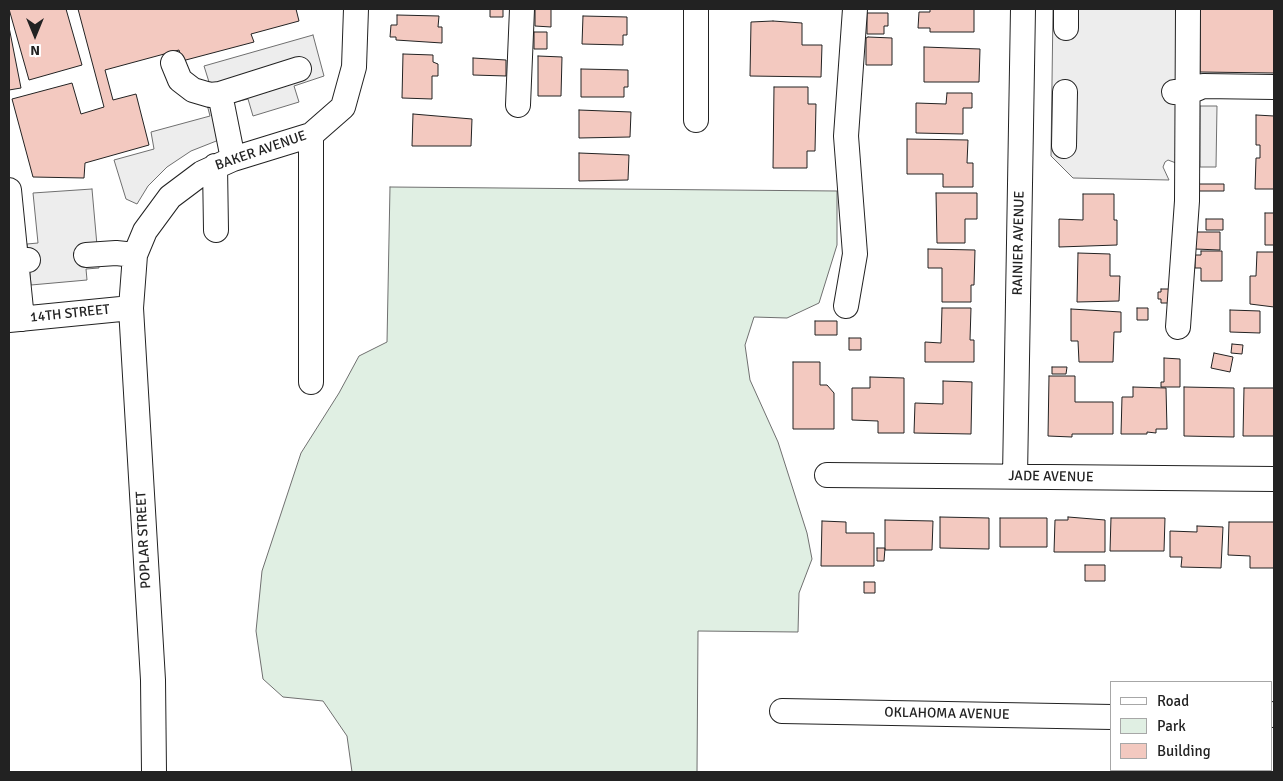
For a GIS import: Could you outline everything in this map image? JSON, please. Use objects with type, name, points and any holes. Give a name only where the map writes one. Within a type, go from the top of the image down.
[{"type":"street","name":"BAKER AVENUE","points":[[131,308],[135,255],[145,231],[170,197],[202,172],[224,162],[311,134],[344,107],[354,67],[356,9]]},
{"type":"street","points":[[518,105],[522,9]]},
{"type":"street","points":[[696,9],[696,120]]},
{"type":"street","points":[[846,306],[855,254],[846,136],[855,9]]},
{"type":"street","name":"RAINIER AVENUE","points":[[1015,476],[1023,9]]},
{"type":"street","points":[[1178,326],[1186,201],[1181,149],[1184,23]]},
{"type":"street","points":[[173,63],[180,80],[193,90],[210,95],[220,94],[299,69]]},
{"type":"street","points":[[1181,92],[1203,86],[1274,87]]},
{"type":"street","points":[[1064,146],[1065,92]]},
{"type":"street","points":[[216,230],[224,162],[220,94]]},
{"type":"street","points":[[311,134],[311,382]]},
{"type":"street","points":[[9,190],[22,260],[15,319]]},
{"type":"street","points":[[86,255],[116,253],[135,255]]},
{"type":"street","name":"14TH STREET","points":[[15,319],[131,308]]},
{"type":"street","name":"POPLAR STREET","points":[[131,308],[153,680],[154,772]]},
{"type":"street","name":"JADE AVENUE","points":[[827,474],[1274,479]]},
{"type":"street","name":"OKLAHOMA AVENUE","points":[[782,711],[1110,717]]},
{"type":"green space","points":[[390,187],[837,191],[837,245],[819,303],[787,318],[754,317],[745,345],[750,380],[778,442],[807,533],[812,559],[799,593],[798,632],[698,631],[697,772],[352,772],[347,736],[323,701],[283,697],[263,679],[256,631],[262,571],[301,453],[339,393],[359,356],[387,342]]},
{"type":"shaded area","points":[[1053,9],[1179,9],[1176,163],[1168,160],[1163,167],[1169,180],[1073,178],[1051,156]]},
{"type":"shaded area","points":[[313,35],[324,76],[294,86],[299,102],[253,116],[248,99],[227,104],[234,134],[191,151],[167,167],[148,186],[137,204],[126,199],[114,160],[154,149],[151,132],[210,116],[202,85],[209,82],[204,66]]},
{"type":"shaded area","points":[[1200,106],[1217,106],[1216,167],[1200,167]]},
{"type":"shaded area","points":[[92,189],[99,268],[86,269],[87,280],[31,285],[27,244],[38,243],[33,193]]},
{"type":"building","points":[[9,9],[66,9],[82,65],[29,80]]},
{"type":"building","points":[[78,9],[296,9],[299,21],[251,34],[254,42],[182,61],[179,50],[105,70],[113,100],[136,94],[149,145],[85,163],[84,178],[33,177],[12,99],[72,83],[81,114],[104,107]]},
{"type":"building","points":[[490,9],[503,9],[503,17],[490,17]]},
{"type":"building","points":[[535,9],[551,9],[551,27],[535,26]]},
{"type":"building","points":[[930,9],[974,9],[974,32],[930,32],[930,28],[918,28],[919,12],[930,12]]},
{"type":"building","points":[[1200,9],[1274,9],[1274,73],[1200,72]]},
{"type":"building","points":[[867,13],[888,13],[888,26],[884,26],[884,34],[867,34]]},
{"type":"building","points":[[397,15],[439,16],[438,27],[442,27],[442,43],[396,40],[396,37],[390,37],[391,25],[397,25]]},
{"type":"building","points":[[583,16],[627,17],[627,35],[623,35],[623,45],[582,44]]},
{"type":"building","points":[[751,22],[802,23],[802,45],[822,45],[821,77],[750,76]]},
{"type":"building","points":[[9,27],[21,88],[9,90]]},
{"type":"building","points":[[534,32],[547,32],[547,49],[534,49]]},
{"type":"building","points":[[866,38],[892,38],[892,65],[866,65]]},
{"type":"building","points":[[924,47],[980,49],[979,82],[924,82]]},
{"type":"building","points":[[403,54],[433,55],[433,62],[438,64],[438,76],[432,76],[432,99],[402,98]]},
{"type":"building","points":[[538,56],[562,57],[561,96],[538,96]]},
{"type":"building","points":[[473,58],[506,60],[506,76],[473,75]]},
{"type":"building","points":[[581,69],[628,70],[628,87],[624,87],[624,97],[581,97]]},
{"type":"building","points":[[774,87],[808,87],[808,104],[816,104],[815,151],[807,151],[807,168],[773,168]]},
{"type":"building","points":[[947,93],[972,93],[972,108],[963,108],[963,134],[916,133],[916,103],[946,104]]},
{"type":"building","points":[[579,110],[631,112],[630,137],[579,138]]},
{"type":"building","points":[[413,114],[472,119],[471,146],[412,146]]},
{"type":"building","points":[[1256,115],[1274,116],[1274,189],[1255,189],[1256,158],[1260,158],[1260,145],[1256,145]]},
{"type":"building","points":[[907,139],[968,140],[967,163],[973,163],[973,187],[943,187],[943,174],[907,174]]},
{"type":"building","points":[[579,153],[629,155],[628,180],[579,181]]},
{"type":"building","points":[[1199,184],[1224,184],[1224,191],[1199,191]]},
{"type":"building","points":[[936,193],[977,193],[977,219],[965,219],[965,243],[937,243]]},
{"type":"building","points":[[1083,194],[1114,194],[1114,220],[1117,220],[1117,245],[1059,247],[1059,219],[1083,220]]},
{"type":"building","points":[[1265,213],[1274,213],[1274,245],[1265,245]]},
{"type":"building","points":[[1206,219],[1223,219],[1223,230],[1206,230]]},
{"type":"building","points":[[1195,232],[1220,232],[1220,250],[1195,249]]},
{"type":"building","points":[[928,249],[975,250],[974,285],[971,285],[971,302],[942,302],[942,268],[928,268]]},
{"type":"building","points":[[1201,251],[1222,251],[1222,281],[1201,281],[1201,268],[1195,268],[1195,255],[1201,255]]},
{"type":"building","points":[[1257,252],[1274,252],[1274,307],[1250,304],[1250,276],[1256,276]]},
{"type":"building","points":[[1078,253],[1110,254],[1110,276],[1120,276],[1119,301],[1077,302]]},
{"type":"building","points":[[1161,289],[1171,289],[1170,303],[1161,303],[1161,299],[1158,299],[1158,292],[1161,292]]},
{"type":"building","points":[[942,308],[971,308],[970,340],[974,340],[974,362],[925,362],[925,342],[941,343]]},
{"type":"building","points":[[1137,308],[1148,308],[1148,320],[1137,320]]},
{"type":"building","points":[[1071,309],[1121,312],[1121,332],[1114,332],[1113,362],[1079,362],[1078,341],[1071,341]]},
{"type":"building","points":[[1230,310],[1260,311],[1260,333],[1230,332]]},
{"type":"building","points":[[815,321],[837,321],[837,335],[815,335]]},
{"type":"building","points":[[849,338],[861,338],[861,350],[849,350]]},
{"type":"building","points":[[1232,344],[1243,345],[1242,354],[1231,353]]},
{"type":"building","points":[[1214,353],[1233,357],[1230,372],[1211,368]]},
{"type":"building","points":[[1164,358],[1180,359],[1180,387],[1161,387],[1161,382],[1164,382]]},
{"type":"building","points":[[793,362],[820,362],[820,385],[827,385],[834,393],[834,429],[793,429]]},
{"type":"building","points":[[1052,367],[1067,367],[1066,374],[1052,374]]},
{"type":"building","points":[[1049,376],[1075,376],[1075,402],[1113,402],[1113,434],[1072,434],[1072,437],[1048,436]]},
{"type":"building","points":[[870,377],[904,378],[904,433],[878,433],[878,421],[852,420],[852,388],[870,388]]},
{"type":"building","points":[[943,381],[972,382],[971,434],[914,433],[915,403],[943,404]]},
{"type":"building","points":[[1133,387],[1166,388],[1167,429],[1156,429],[1156,433],[1147,432],[1147,434],[1121,434],[1122,397],[1133,397]]},
{"type":"building","points":[[1184,387],[1234,388],[1234,437],[1184,436]]},
{"type":"building","points":[[1244,388],[1274,388],[1274,436],[1243,436]]},
{"type":"building","points":[[940,517],[989,518],[989,549],[940,548]]},
{"type":"building","points":[[1068,517],[1105,520],[1105,552],[1054,552],[1055,520],[1068,520]]},
{"type":"building","points":[[1000,518],[1047,518],[1047,547],[1000,547]]},
{"type":"building","points":[[1111,518],[1165,518],[1164,551],[1110,551]]},
{"type":"building","points":[[885,520],[933,521],[932,550],[885,550]]},
{"type":"building","points":[[822,521],[846,522],[846,533],[874,533],[874,566],[821,566]]},
{"type":"building","points":[[1229,522],[1274,522],[1274,568],[1250,568],[1250,556],[1228,555]]},
{"type":"building","points":[[1197,526],[1223,527],[1221,568],[1181,567],[1182,557],[1170,557],[1170,531],[1197,532]]},
{"type":"building","points":[[877,548],[885,548],[884,561],[877,561]]},
{"type":"building","points":[[1085,565],[1105,565],[1105,581],[1085,581]]},
{"type":"building","points":[[864,582],[875,582],[875,593],[864,593]]}]
